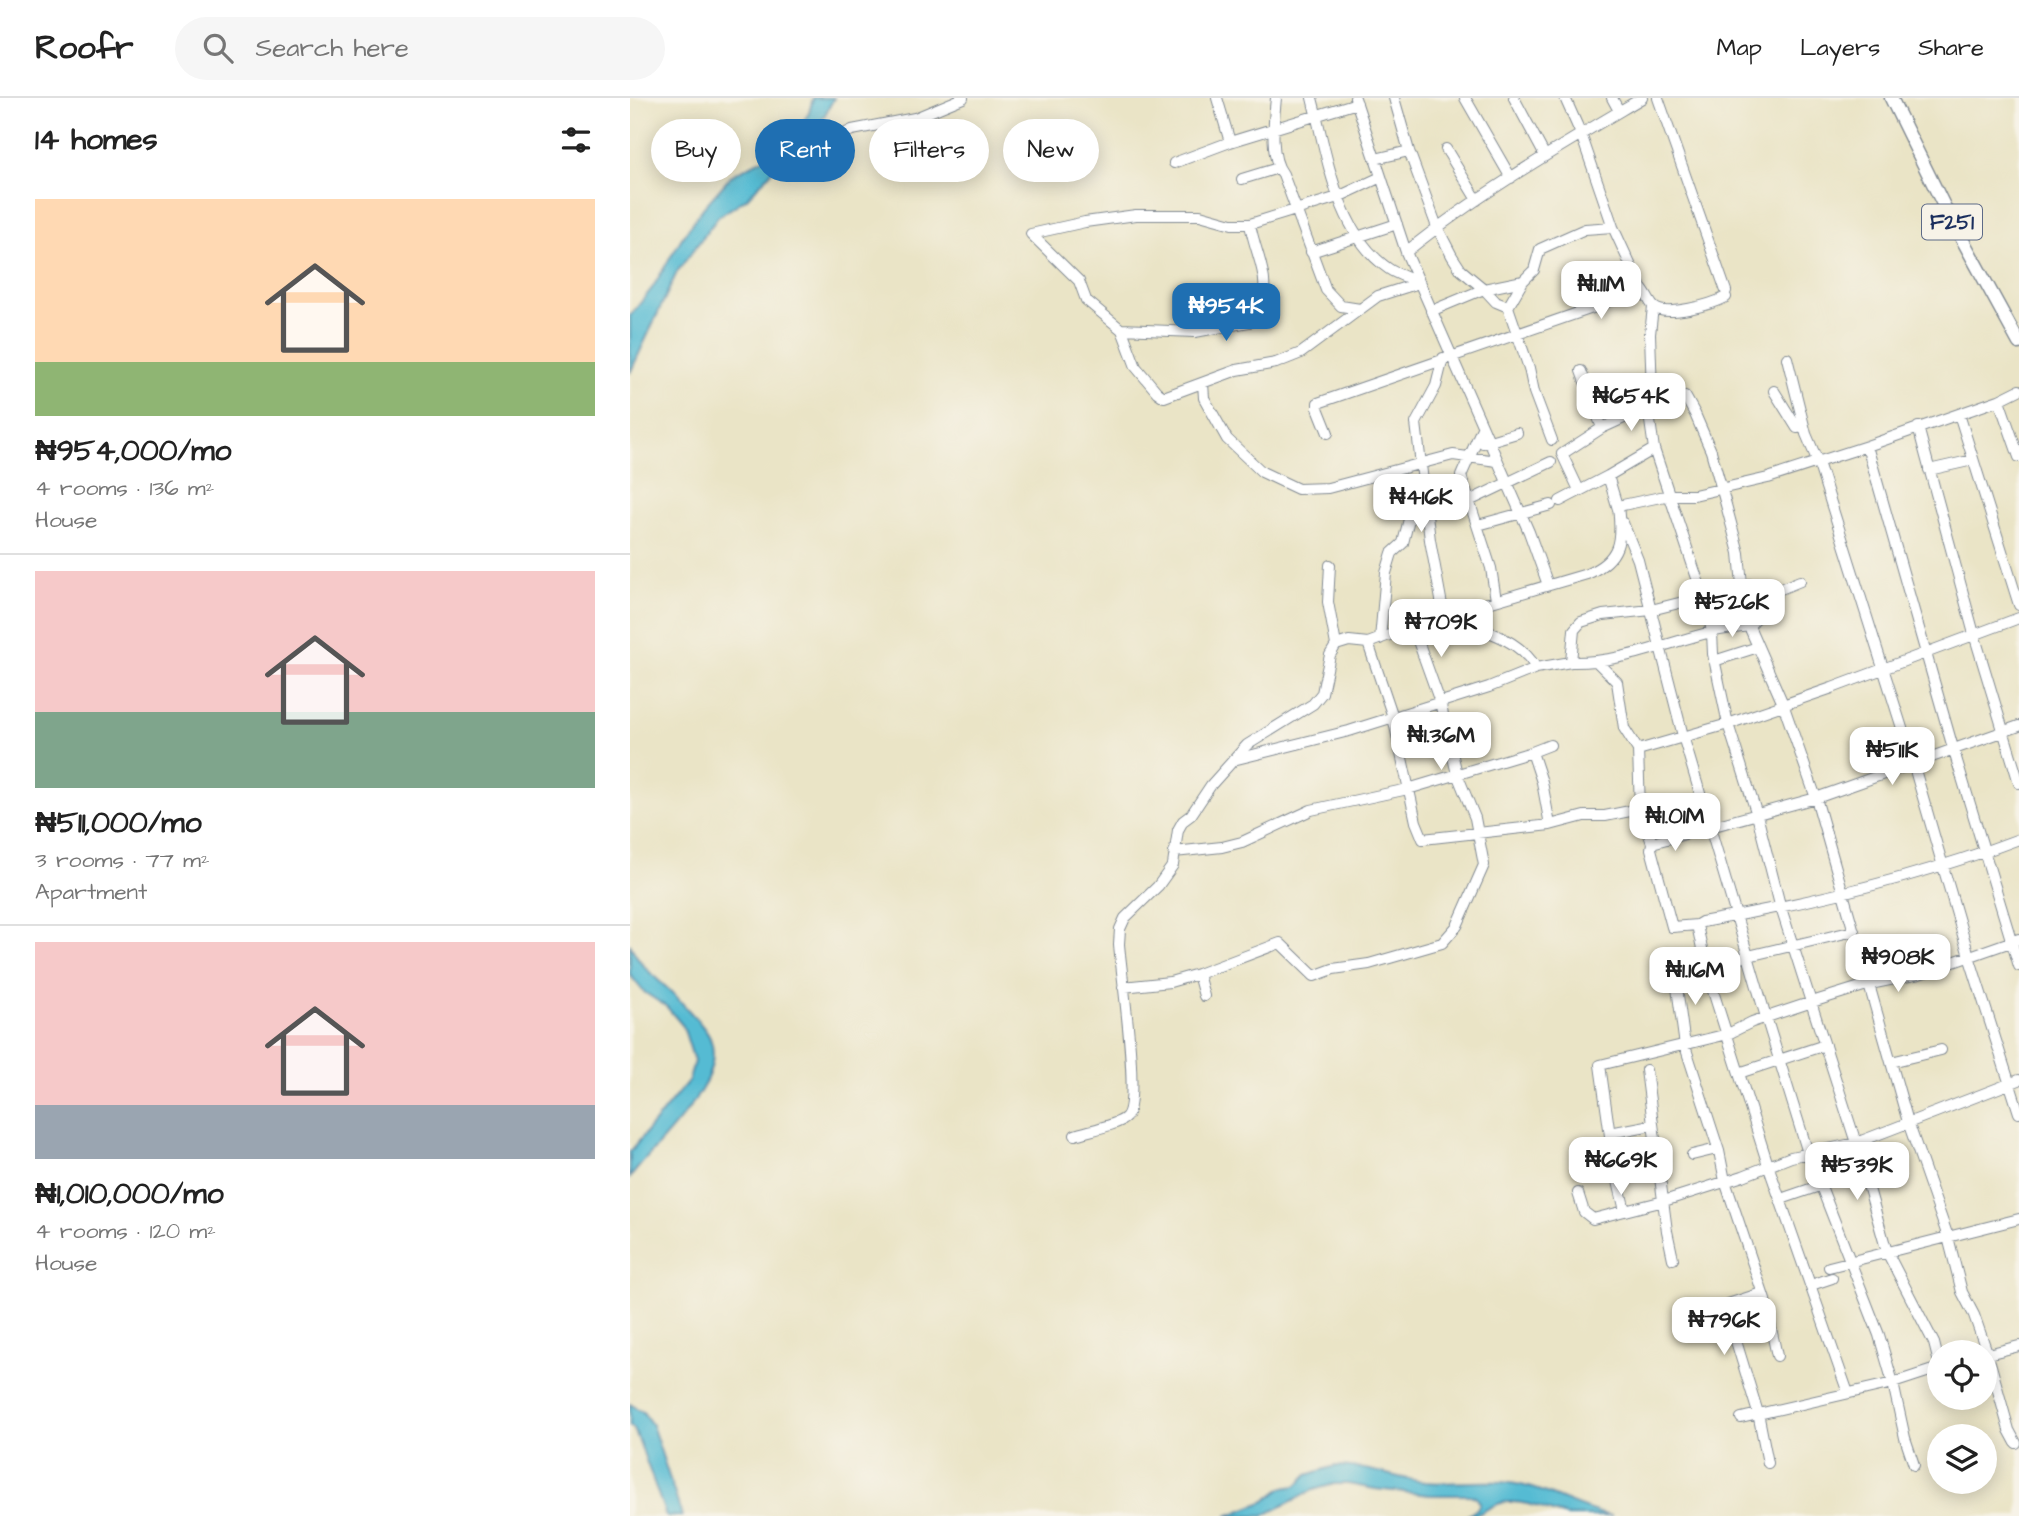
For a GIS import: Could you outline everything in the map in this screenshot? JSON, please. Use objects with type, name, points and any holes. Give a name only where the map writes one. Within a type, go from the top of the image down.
[{"type":"main road","name":"F251","points":[[1891,98],[1944,206],[2019,343]]},
{"type":"street","points":[[855,129],[915,118],[962,98]]},
{"type":"street","points":[[1217,98],[1230,142]]},
{"type":"street","points":[[1276,98],[1272,130],[1278,168],[1283,174],[1326,290],[1341,306],[1360,310]]},
{"type":"street","points":[[1312,98],[1338,197],[1350,227],[1388,268],[1419,283]]},
{"type":"street","points":[[1394,98],[1409,151],[1437,227],[1461,270],[1496,302],[1508,307],[1534,393],[1552,440]]},
{"type":"street","points":[[1465,98],[1511,178]]},
{"type":"street","points":[[1514,98],[1545,156]]},
{"type":"street","points":[[1565,98],[1581,134],[1613,227],[1641,288],[1653,307],[1672,311],[1709,304],[1726,294],[1658,98]]},
{"type":"street","points":[[1612,98],[1619,111]]},
{"type":"street","points":[[1406,252],[1477,200],[1642,98]]},
{"type":"street","points":[[1174,163],[1230,142],[1317,117],[1356,100],[1406,252],[1431,310],[1447,357],[1497,461],[1549,585]]},
{"type":"street","points":[[1446,149],[1477,200]]},
{"type":"street","points":[[1375,159],[1409,151]]},
{"type":"street","points":[[1242,180],[1278,168]]},
{"type":"street","points":[[1381,177],[1338,197],[1250,224],[1232,224],[1200,215],[1136,215],[1085,222],[1031,234],[1079,281],[1086,300],[1121,329],[1136,367],[1164,397],[1237,370],[1276,363],[1301,353],[1378,296],[1419,283]]},
{"type":"street","points":[[1121,329],[1195,332],[1254,321],[1266,287],[1265,273],[1250,224]]},
{"type":"street","points":[[1311,252],[1397,224]]},
{"type":"street","points":[[1508,307],[1523,281],[1534,270],[1540,249],[1585,229],[1613,227]]},
{"type":"street","points":[[1431,310],[1484,289],[1523,281]]},
{"type":"street","points":[[1328,433],[1318,402],[1601,305],[1629,285],[1641,288]]},
{"type":"street","points":[[1653,307],[1650,334],[1652,393],[1648,407],[1654,449],[1703,597],[1728,724],[1757,815],[1780,905],[1856,1143],[1887,1252],[1932,1340]]},
{"type":"street","points":[[1444,616],[1430,540],[1416,423],[1436,386],[1447,357]]},
{"type":"street","points":[[1787,358],[1804,427],[1818,462],[1913,763],[1969,956],[2014,1081],[2019,1113]]},
{"type":"street","points":[[1581,370],[1602,428]]},
{"type":"street","points":[[1203,383],[1204,398],[1227,439],[1262,472],[1298,489],[1328,488],[1453,455],[1472,453],[1497,461]]},
{"type":"street","points":[[1618,506],[1670,495],[1695,495],[1818,462],[1999,400],[2019,390]]},
{"type":"street","points":[[1774,391],[1797,428],[1804,427]]},
{"type":"street","points":[[1685,396],[1711,451],[1722,489],[1739,553],[1745,617],[1783,704],[1815,798],[1908,1122],[1948,1237],[1962,1292],[1974,1315],[1982,1340]]},
{"type":"street","points":[[1999,400],[2019,457]]},
{"type":"street","points":[[1579,489],[1562,454],[1602,428],[1648,407]]},
{"type":"street","points":[[1959,414],[2019,605]]},
{"type":"street","points":[[1918,427],[1974,634],[2019,783]]},
{"type":"street","points":[[1482,428],[1461,476],[1491,568],[1496,600]]},
{"type":"street","points":[[1472,453],[1488,441],[1517,433]]},
{"type":"street","points":[[1867,446],[1984,852],[2015,941],[2019,966]]},
{"type":"street","points":[[1478,525],[1556,503],[1654,449]]},
{"type":"street","points":[[1929,470],[1973,460]]},
{"type":"street","points":[[1469,501],[1551,462]]},
{"type":"street","points":[[1608,476],[1638,560],[1683,736],[1808,1153],[1879,1335],[1914,1465]]},
{"type":"street","points":[[1380,639],[1386,573],[1392,553],[1403,543],[1415,495],[1422,480]]},
{"type":"street","points":[[1336,645],[1349,641],[1368,643],[1444,616],[1587,574],[1604,566],[1615,553],[1621,532],[1618,506]]},
{"type":"street","points":[[1075,1135],[1125,1119],[1131,1109],[1132,1070],[1120,929],[1125,919],[1158,886],[1173,865],[1178,830],[1182,821],[1191,815],[1211,785],[1247,745],[1313,704],[1322,693],[1330,655],[1336,645],[1328,602],[1330,565]]},
{"type":"street","points":[[1233,760],[1349,731],[1489,687],[1536,668],[1571,662],[1598,663],[1712,632],[1749,626],[1778,590],[1800,582]]},
{"type":"street","points":[[1571,662],[1574,630],[1581,622],[1603,615],[1651,610],[1751,587]]},
{"type":"street","points":[[1741,588],[1774,587],[1778,590]]},
{"type":"street","points":[[1444,616],[1491,632],[1531,659],[1536,668]]},
{"type":"street","points":[[1638,750],[1728,724],[1832,688],[2019,618]]},
{"type":"street","points":[[1123,987],[1170,982],[1280,943],[1314,976],[1334,968],[1369,964],[1442,943],[1457,926],[1484,866],[1475,818],[1457,774],[1440,702],[1413,627]]},
{"type":"street","points":[[1368,643],[1393,717],[1416,822],[1423,838],[1550,825],[1584,816],[1605,816],[1640,809]]},
{"type":"street","points":[[1714,661],[1758,647]]},
{"type":"street","points":[[1598,663],[1617,682],[1624,728],[1638,750],[1640,809],[1652,843],[1651,849],[1672,927],[1697,925],[1842,893],[1943,866],[2019,839]]},
{"type":"street","points":[[1652,843],[1815,798],[2019,726]]},
{"type":"street","points":[[1174,852],[1232,844],[1311,810],[1408,789],[1550,745]]},
{"type":"street","points":[[1532,752],[1545,794],[1550,825]]},
{"type":"street","points":[[1697,925],[1706,966],[1768,1165],[1847,1393]]},
{"type":"street","points":[[1706,966],[1747,954],[1854,931]]},
{"type":"street","points":[[1625,1212],[1614,1164],[1600,1065],[1728,1034],[1766,1017],[1812,1002],[1870,984],[1919,974],[2015,941]]},
{"type":"street","points":[[1675,973],[1685,1046],[1725,1181],[1739,1216],[1765,1300],[1777,1356]]},
{"type":"street","points":[[1198,974],[1204,996]]},
{"type":"street","points":[[1739,1073],[1825,1045]]},
{"type":"street","points":[[1891,1062],[1941,1050]]},
{"type":"street","points":[[1646,1070],[1673,1259]]},
{"type":"street","points":[[1578,1193],[1588,1217],[1600,1219],[1664,1201],[1808,1153],[1856,1143],[2014,1081]]},
{"type":"street","points":[[1610,1133],[1652,1125]]},
{"type":"street","points":[[1692,1155],[1717,1149]]},
{"type":"street","points":[[1781,1199],[1822,1185]]},
{"type":"street","points":[[1829,1267],[2019,1219]]},
{"type":"street","points":[[1811,1285],[1832,1278]]},
{"type":"street","points":[[1762,1293],[1725,1305],[1758,1413],[1768,1463]]},
{"type":"street","points":[[1997,1352],[2019,1346]]},
{"type":"street","points":[[1741,1418],[1893,1383],[1927,1370]]},
{"type":"street","points":[[1997,1391],[2009,1430],[2016,1443]]},
{"type":"water","points":[[813,98],[834,98],[823,119],[805,119]]},
{"type":"water","points":[[755,163],[755,182],[762,182],[747,198],[718,217],[677,272],[630,373],[630,316],[653,287],[703,208],[726,182],[741,182],[741,170]]},
{"type":"water","points":[[630,944],[641,963],[676,996],[705,1029],[710,1038],[713,1056],[709,1074],[686,1113],[630,1178],[630,1152],[689,1080],[694,1061],[683,1026],[667,1007],[644,992],[630,975]]},
{"type":"water","points":[[630,1404],[643,1412],[652,1425],[682,1516],[666,1516],[639,1441],[630,1426]]},
{"type":"water","points":[[1335,1466],[1359,1468],[1425,1482],[1497,1482],[1521,1485],[1612,1516],[1568,1516],[1524,1503],[1508,1502],[1467,1516],[1477,1509],[1480,1503],[1476,1497],[1470,1495],[1430,1495],[1334,1484],[1313,1490],[1263,1516],[1227,1516],[1265,1501],[1282,1488],[1296,1486],[1307,1475]]}]
